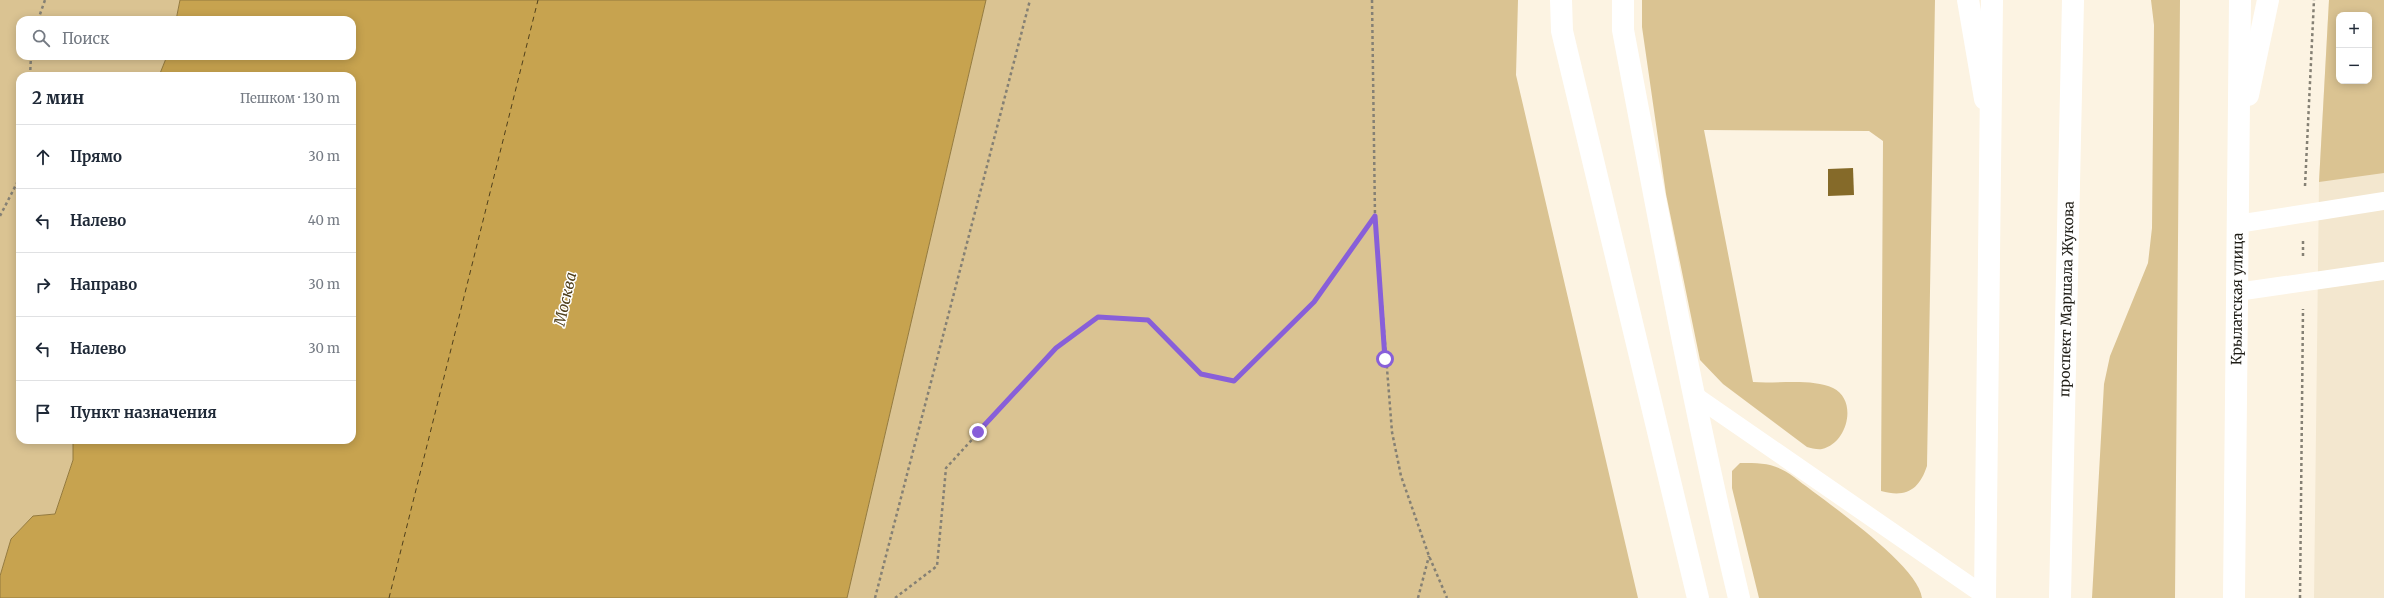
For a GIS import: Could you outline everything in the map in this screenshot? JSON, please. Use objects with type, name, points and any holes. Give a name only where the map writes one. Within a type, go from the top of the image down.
[{"type":"main road","points":[[1561,0],[1562,31],[1698,598]]},
{"type":"main road","points":[[1623,0],[1623,30],[1713,489],[1739,598]]},
{"type":"main road","points":[[1968,0],[1992,137]]},
{"type":"main road","points":[[1985,597],[1992,137],[1992,0]]},
{"type":"main road","name":"проспект Маршала Жукова","points":[[2060,598],[2073,0]]},
{"type":"main road","name":"Крылатская улица","points":[[2234,598],[2237,147],[2240,0]]},
{"type":"main road","points":[[2237,147],[2268,0]]},
{"type":"lane","points":[[2237,224],[2384,201]]},
{"type":"lane","points":[[2237,292],[2384,271]]},
{"type":"lane","points":[[1694,395],[1985,597]]},
{"type":"path","points":[[39,16],[44,0]]},
{"type":"path","points":[[875,598],[1030,0]]},
{"type":"path","points":[[1372,0],[1375,216],[1392,432],[1401,476],[1429,556],[1447,598]]},
{"type":"path","points":[[30,72],[31,60]]},
{"type":"path","points":[[0,216],[16,185]]},
{"type":"path","points":[[896,598],[937,566],[946,468],[1056,348],[1098,317],[1148,320],[1201,374],[1234,381],[1314,302],[1375,216]]},
{"type":"path","points":[[1418,598],[1429,556]]},
{"type":"shaded area","points":[[0,0],[180,0],[177,16],[16,16],[16,60],[165,60],[161,72],[16,72],[16,444],[73,444],[73,460],[55,514],[33,516],[11,539],[0,576]]},
{"type":"shaded area","points":[[986,0],[1518,0],[1516,75],[1638,598],[847,598]]},
{"type":"shaded area","points":[[1642,0],[1935,0],[1927,466],[1920,481],[1910,490],[1898,493],[1881,491],[1883,141],[1869,131],[1704,130],[1753,382],[1805,382],[1825,385],[1833,388],[1841,394],[1845,402],[1847,421],[1838,439],[1831,445],[1822,449],[1810,448],[1723,384],[1700,360],[1666,194],[1642,27]]},
{"type":"shaded area","points":[[2151,0],[2180,0],[2175,598],[2092,598],[2104,384],[2110,356],[2148,263],[2152,228],[2154,25]]},
{"type":"shaded area","points":[[2329,0],[2384,0],[2384,598],[2314,598],[2319,182]]},
{"type":"shaded area","points":[[2329,0],[2384,0],[2384,173],[2319,182]]},
{"type":"shaded area","points":[[1740,463],[1755,463],[1775,466],[1794,477],[1846,516],[1887,551],[1917,584],[1922,598],[1759,598],[1732,488],[1732,471]]},
{"type":"water","name":"Москва","points":[[180,0],[986,0],[847,598],[0,598],[0,576],[11,539],[33,516],[55,514],[73,460],[73,444],[356,444],[356,72],[161,72],[165,60],[356,60],[356,16],[177,16]]},
{"type":"building","points":[[1853,168],[1854,195],[1828,196],[1828,169]]},
{"type":"ferry route","points":[[389,598],[538,0]]},
{"type":"route","points":[[978,432],[1056,348],[1098,317],[1148,320],[1201,374],[1234,381],[1314,302],[1375,216],[1385,359]]}]
